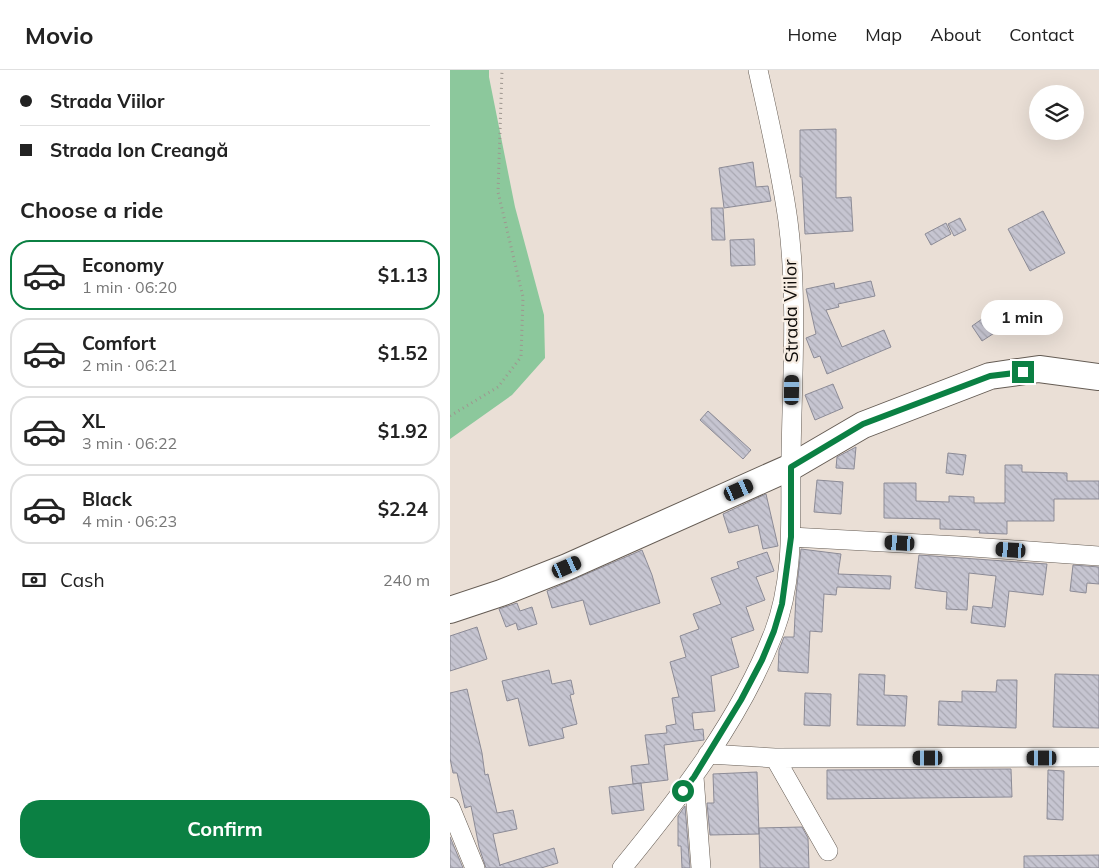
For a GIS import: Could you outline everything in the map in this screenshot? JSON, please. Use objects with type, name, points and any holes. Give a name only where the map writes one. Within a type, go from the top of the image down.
[{"type":"street","name":"Strada Viilor","points":[[622,868],[694,777],[741,700],[762,660],[774,631],[782,604],[791,537],[793,294],[788,222],[779,161],[758,70]]},
{"type":"street","points":[[450,610],[501,593],[567,567],[791,467],[863,424],[990,376],[1039,370],[1099,377]]},
{"type":"street","points":[[791,537],[1099,556]]},
{"type":"street","points":[[708,754],[775,758],[1099,757]]},
{"type":"street","points":[[775,758],[828,851]]},
{"type":"street","points":[[694,777],[701,868]]},
{"type":"street","points":[[450,807],[475,868]]},
{"type":"path","points":[[450,416],[498,387],[521,357],[523,297],[498,192],[502,70]]},
{"type":"green space","points":[[450,70],[489,70],[515,207],[544,315],[545,358],[512,395],[450,439]]},
{"type":"building","points":[[836,129],[836,198],[851,197],[853,231],[805,234],[802,177],[800,177],[800,130]]},
{"type":"building","points":[[753,162],[756,187],[768,186],[771,201],[724,208],[719,168]]},
{"type":"building","points":[[711,208],[723,208],[725,240],[712,240]]},
{"type":"building","points":[[1043,211],[1065,253],[1030,271],[1008,229]]},
{"type":"building","points":[[960,218],[966,230],[954,236],[948,224]]},
{"type":"building","points":[[946,223],[951,234],[931,245],[925,234]]},
{"type":"building","points":[[754,239],[755,265],[731,266],[730,240]]},
{"type":"building","points":[[871,281],[875,296],[838,304],[839,307],[826,310],[842,347],[884,330],[891,347],[827,374],[820,356],[814,358],[806,338],[816,334],[806,289],[834,283],[835,289]]},
{"type":"building","points":[[992,312],[1002,328],[982,341],[972,326]]},
{"type":"building","points":[[833,384],[843,408],[815,420],[805,395]]},
{"type":"building","points":[[708,411],[751,450],[743,459],[700,420]]},
{"type":"building","points":[[856,447],[854,469],[836,468],[837,457]]},
{"type":"building","points":[[948,453],[966,455],[963,475],[946,473]]},
{"type":"building","points":[[1005,465],[1022,465],[1022,472],[1067,473],[1067,481],[1099,481],[1099,499],[1054,499],[1054,521],[1007,521],[1007,534],[979,533],[980,530],[940,529],[940,519],[884,518],[884,483],[916,483],[916,501],[949,502],[949,496],[974,497],[974,503],[1005,503]]},
{"type":"building","points":[[817,480],[843,482],[841,514],[814,512]]},
{"type":"building","points":[[766,494],[778,546],[763,549],[758,525],[729,533],[723,514]]},
{"type":"building","points":[[801,549],[841,554],[838,574],[891,576],[890,589],[837,587],[836,595],[824,594],[822,632],[810,631],[808,673],[778,671],[779,650],[784,637],[794,637]]},
{"type":"building","points":[[642,550],[660,603],[590,625],[583,600],[552,608],[547,591]]},
{"type":"building","points":[[767,552],[774,571],[756,577],[765,600],[746,607],[754,630],[731,638],[739,667],[711,676],[715,711],[692,713],[694,730],[703,729],[704,740],[664,745],[668,780],[633,784],[631,766],[649,764],[645,735],[667,733],[666,726],[676,724],[672,698],[679,697],[670,662],[686,657],[680,636],[699,629],[693,614],[721,604],[711,578],[739,568],[737,562]]},
{"type":"building","points":[[919,555],[1047,564],[1043,595],[1009,591],[1005,627],[971,623],[973,606],[992,608],[996,576],[969,573],[967,610],[946,609],[947,592],[915,588]]},
{"type":"building","points":[[1073,565],[1099,567],[1099,584],[1087,583],[1086,593],[1070,591]]},
{"type":"building","points":[[517,603],[520,611],[532,607],[537,624],[518,630],[516,623],[506,627],[499,609]]},
{"type":"building","points":[[477,627],[487,659],[450,671],[450,636]]},
{"type":"building","points":[[549,670],[552,684],[571,680],[574,694],[570,695],[577,724],[562,728],[564,738],[529,746],[518,698],[507,701],[502,681]]},
{"type":"building","points":[[859,674],[885,675],[884,695],[907,696],[905,726],[857,725]]},
{"type":"building","points":[[1055,674],[1099,675],[1099,728],[1053,727]]},
{"type":"building","points":[[997,680],[1017,680],[1016,728],[938,725],[939,701],[962,702],[962,691],[996,692]]},
{"type":"building","points":[[467,689],[482,753],[485,775],[488,774],[497,813],[513,810],[517,829],[493,834],[500,866],[554,848],[558,863],[541,868],[486,868],[479,847],[471,806],[465,808],[457,773],[453,773],[450,758],[450,693]]},
{"type":"building","points":[[805,693],[831,694],[830,726],[804,725]]},
{"type":"building","points":[[1011,769],[1012,797],[827,799],[827,770]]},
{"type":"building","points":[[1048,770],[1064,771],[1063,820],[1047,819]]},
{"type":"building","points":[[757,772],[759,834],[710,835],[707,803],[714,803],[713,774]]},
{"type":"building","points":[[641,783],[644,810],[612,814],[609,787]]},
{"type":"building","points":[[685,806],[690,868],[682,868],[681,846],[678,846],[678,816]]},
{"type":"building","points":[[802,827],[808,838],[809,868],[760,868],[759,828]]},
{"type":"building","points":[[450,837],[463,868],[450,868]]},
{"type":"building","points":[[1099,855],[1099,868],[1024,868],[1024,856]]},
{"type":"route","points":[[683,791],[694,777],[741,700],[762,660],[774,631],[782,604],[791,537],[791,467],[863,424],[990,376],[1023,372]]}]
